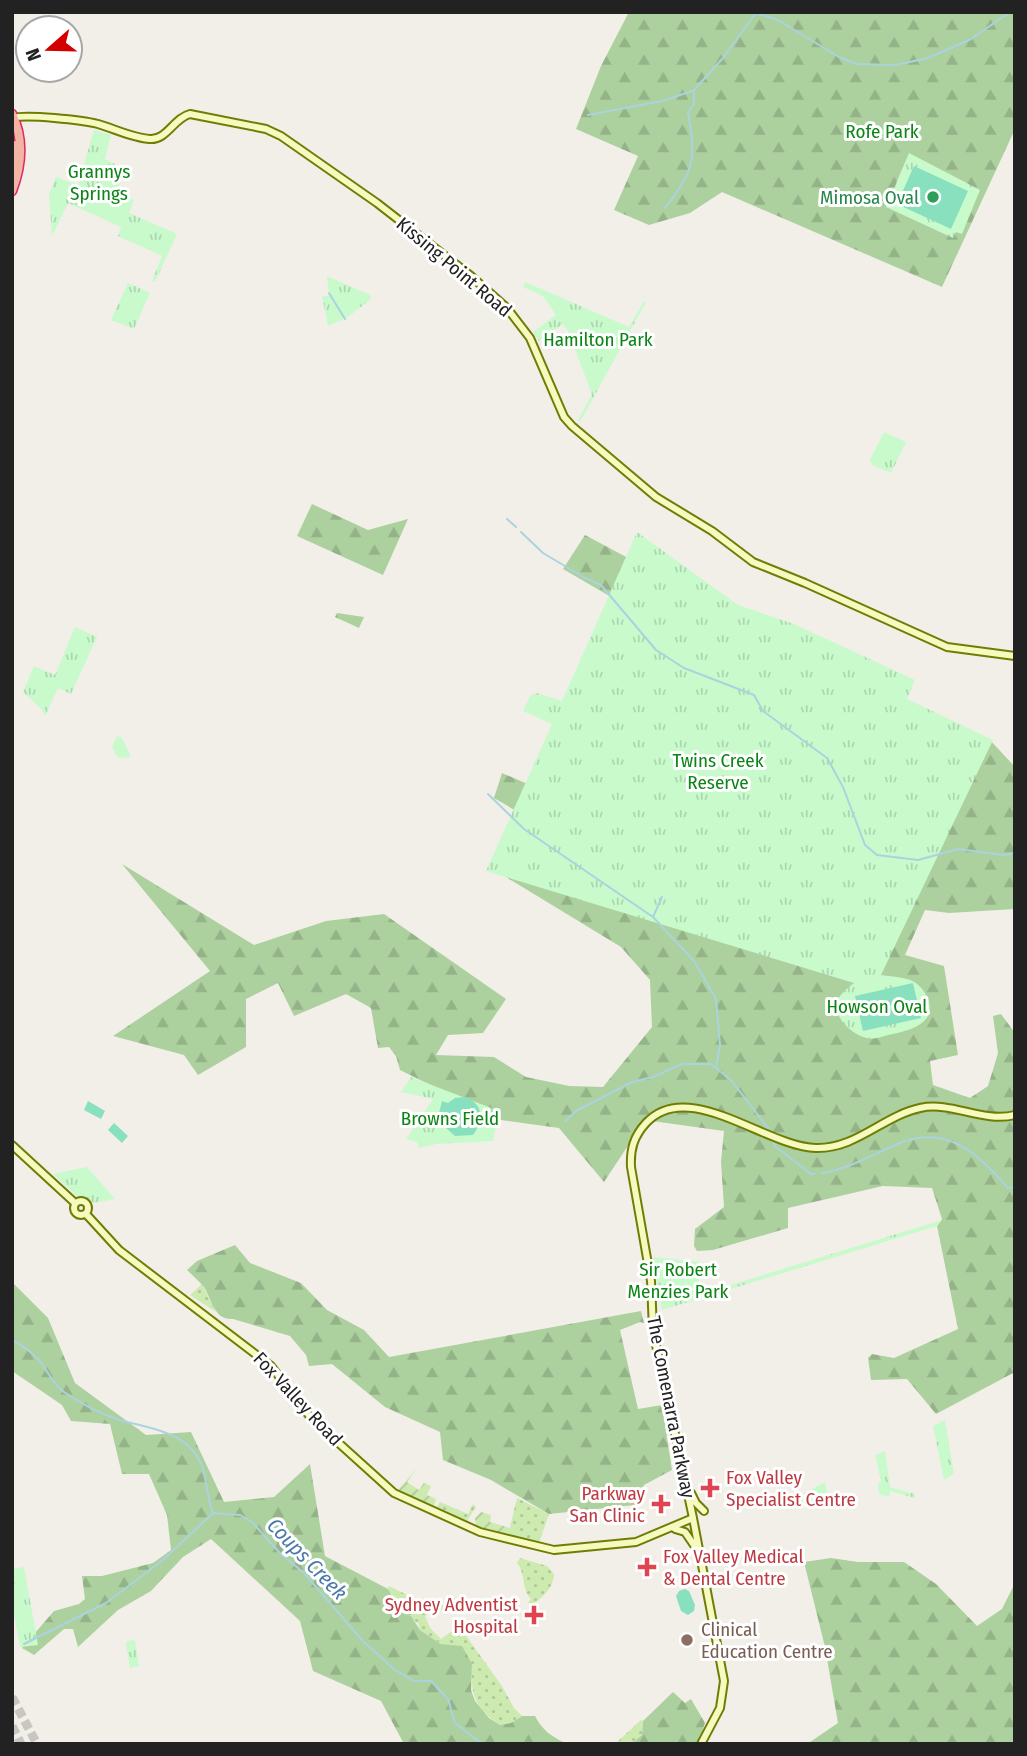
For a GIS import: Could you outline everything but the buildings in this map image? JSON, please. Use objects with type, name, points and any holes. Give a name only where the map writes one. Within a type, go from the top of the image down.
[{"type":"highway","points":[[12,169],[16,149],[13,119]]},
{"type":"highway","points":[[12,191],[21,149],[20,135],[13,119]]},
{"type":"main road","name":"Kissing Point Road","points":[[13,119],[29,116],[95,123],[148,139],[159,138],[181,117],[190,114],[273,132],[385,209],[508,308],[536,348],[567,421],[656,497],[712,531],[763,567],[947,647],[1015,656]]},
{"type":"main road","name":"The Comenarra Parkway","points":[[701,1744],[720,1708],[724,1681],[653,1331],[651,1281],[631,1167],[633,1145],[643,1127],[665,1110],[678,1106],[695,1107],[788,1143],[816,1148],[856,1139],[906,1113],[923,1108],[947,1107],[996,1118],[1015,1115]]},
{"type":"main road","name":"Fox Valley Road","points":[[12,1145],[75,1203],[85,1202],[88,1208],[86,1214],[119,1250],[271,1366],[311,1418],[394,1493],[480,1532],[547,1549],[636,1542],[673,1529],[693,1518]]},
{"type":"main road","points":[[684,1474],[694,1501],[704,1511]]},
{"type":"main road","points":[[673,1529],[688,1535],[701,1559]]},
{"type":"green space","name":"Rofe Park","points":[[629,12],[1015,12],[1015,129],[942,287],[722,192],[690,213],[649,225],[614,210],[638,156],[576,129],[601,66]]},
{"type":"green space","name":"Grannys Springs","points":[[94,130],[111,135],[105,159],[126,170],[116,192],[134,200],[129,213],[177,234],[155,282],[152,281],[162,256],[118,236],[121,227],[68,203],[52,236],[49,194],[56,177],[78,185]]},
{"type":"green space","points":[[909,153],[980,190],[962,234],[956,232],[953,238],[886,207]]},
{"type":"green space","name":"Mimosa Oval","points":[[914,166],[968,191],[951,229],[897,204]]},
{"type":"green space","points":[[327,276],[370,295],[371,299],[348,317],[328,326],[322,296],[329,296]]},
{"type":"green space","name":"Hamilton Park","points":[[525,282],[629,327],[644,301],[646,302],[580,422],[578,420],[592,394],[568,331],[563,324],[539,341],[533,332],[556,315],[543,296],[523,287]]},
{"type":"green space","points":[[128,283],[150,293],[134,329],[111,320]]},
{"type":"green space","points":[[884,432],[906,442],[891,473],[872,465],[870,460]]},
{"type":"green space","points":[[312,504],[368,530],[408,519],[383,575],[297,536]]},
{"type":"green space","name":"Twins Creek Reserve","points":[[637,532],[738,605],[794,624],[915,680],[907,699],[993,740],[881,975],[908,979],[923,990],[930,1006],[929,1014],[920,1025],[869,1039],[851,1030],[838,1015],[839,997],[854,983],[486,871],[552,724],[523,711],[530,696],[537,693],[562,701]]},
{"type":"green space","points":[[585,535],[838,670],[990,740],[1015,767],[1015,909],[949,913],[925,910],[905,955],[944,966],[958,1055],[930,1061],[933,1085],[970,1098],[988,1086],[998,1053],[993,1016],[1001,1014],[1015,1033],[1015,1372],[936,1414],[907,1379],[871,1380],[868,1358],[872,1354],[894,1358],[958,1329],[937,1226],[942,1219],[932,1188],[883,1186],[788,1208],[788,1228],[713,1250],[697,1251],[694,1246],[695,1229],[724,1207],[721,1162],[724,1131],[645,1120],[604,1182],[559,1128],[501,1120],[400,1070],[396,1056],[389,1047],[378,1048],[371,1008],[346,994],[294,1016],[278,983],[246,999],[246,1047],[198,1075],[184,1055],[113,1036],[210,971],[122,864],[254,945],[326,921],[384,914],[506,999],[483,1033],[448,1035],[436,1055],[494,1057],[526,1077],[569,1086],[603,1087],[652,1027],[650,980],[621,947],[493,869],[518,812],[494,798],[502,773],[530,785],[618,601],[563,569]]},
{"type":"green space","points":[[337,613],[364,617],[359,628],[335,617]]},
{"type":"green space","points":[[75,627],[97,637],[71,694],[58,688],[44,715],[23,692],[34,666],[55,675]]},
{"type":"green space","points":[[117,736],[122,738],[131,757],[118,758],[112,747]]},
{"type":"green space","name":"Howson Oval","points":[[913,983],[921,1018],[863,1031],[855,996]]},
{"type":"green space","name":"Browns Field","points":[[411,1077],[499,1111],[493,1141],[436,1144],[419,1148],[417,1142],[406,1139],[433,1099],[401,1092]]},
{"type":"green space","points":[[465,1097],[479,1108],[479,1124],[473,1135],[455,1136],[445,1127],[436,1125],[442,1101],[448,1103],[455,1098]]},
{"type":"green space","points":[[88,1101],[105,1111],[101,1119],[84,1110]]},
{"type":"green space","points":[[114,1123],[128,1136],[122,1143],[108,1130]]},
{"type":"green space","points":[[87,1167],[115,1199],[93,1203],[88,1199],[81,1200],[53,1174]]},
{"type":"green space","name":"Sir Robert Menzies Park","points":[[942,1220],[937,1226],[662,1310],[654,1257],[700,1262],[698,1295]]},
{"type":"green space","points":[[235,1245],[250,1263],[301,1283],[327,1310],[364,1330],[389,1357],[641,1311],[644,1323],[620,1330],[638,1409],[662,1405],[672,1470],[644,1485],[635,1505],[549,1514],[491,1480],[443,1460],[440,1432],[385,1407],[332,1364],[309,1366],[306,1355],[290,1336],[218,1313],[204,1287],[187,1270],[197,1261]]},
{"type":"green space","points":[[12,1282],[48,1318],[75,1383],[146,1435],[191,1432],[224,1502],[274,1497],[310,1464],[325,1556],[388,1589],[400,1612],[411,1616],[420,1630],[441,1644],[462,1646],[472,1664],[471,1690],[475,1701],[489,1718],[500,1725],[511,1723],[522,1716],[535,1716],[548,1733],[567,1744],[404,1744],[381,1701],[313,1671],[300,1621],[211,1539],[183,1557],[151,1591],[118,1610],[78,1647],[73,1629],[64,1629],[34,1655],[22,1648],[54,1611],[79,1604],[85,1599],[82,1576],[102,1576],[153,1563],[171,1550],[167,1515],[149,1474],[122,1474],[110,1424],[71,1421],[62,1405],[12,1371]]},
{"type":"green space","points":[[202,1284],[216,1312],[190,1295]]},
{"type":"green space","points":[[945,1420],[954,1474],[944,1480],[933,1426]]},
{"type":"green space","points":[[885,1451],[890,1487],[915,1494],[915,1498],[890,1491],[890,1497],[879,1494],[878,1484],[881,1482],[874,1456]]},
{"type":"green space","points":[[417,1468],[407,1482],[419,1490],[424,1483],[431,1486],[427,1495],[436,1499],[434,1506],[398,1490]]},
{"type":"green space","points":[[825,1482],[830,1510],[794,1499]]},
{"type":"green space","points":[[517,1498],[549,1514],[539,1543],[508,1535]]},
{"type":"green space","points":[[440,1502],[468,1514],[473,1504],[476,1507],[467,1521],[437,1507]]},
{"type":"green space","points":[[481,1512],[491,1515],[490,1522],[510,1528],[508,1535],[476,1526],[475,1518]]},
{"type":"green space","points":[[520,1558],[547,1566],[554,1574],[547,1592],[531,1605],[528,1602],[531,1599],[526,1591],[522,1571],[517,1563]]},
{"type":"green space","points":[[831,1558],[858,1562],[904,1562],[936,1584],[977,1626],[1002,1609],[1015,1583],[1015,1744],[807,1744],[838,1723],[825,1647],[804,1562]]},
{"type":"green space","points":[[24,1567],[38,1645],[20,1647],[12,1603],[12,1569]]},
{"type":"green space","points":[[389,1586],[427,1605],[447,1605],[445,1615],[439,1607],[425,1616],[430,1628],[441,1639],[459,1626],[522,1716],[511,1723],[500,1725],[485,1713],[473,1692],[472,1664],[420,1630],[418,1623],[400,1612]]},
{"type":"green space","points":[[679,1591],[689,1591],[695,1605],[694,1611],[688,1615],[681,1611],[676,1596]]},
{"type":"green space","points":[[135,1640],[139,1666],[130,1668],[126,1644],[127,1641]]},
{"type":"green space","points":[[673,1692],[685,1703],[691,1699],[705,1723],[698,1744],[631,1744],[642,1735],[643,1721]]},
{"type":"green space","points":[[641,1720],[642,1735],[631,1744],[615,1744]]},
{"type":"waterway","points":[[753,12],[778,20],[839,57],[856,64],[896,65],[928,58],[971,39],[1010,12]]},
{"type":"waterway","points":[[665,208],[688,173],[691,163],[692,142],[688,112],[694,104],[694,90],[723,58],[755,14]]},
{"type":"waterway","points":[[588,115],[662,101],[692,91]]},
{"type":"waterway","points":[[329,293],[345,319]]},
{"type":"waterway","points":[[507,519],[516,527]]},
{"type":"waterway","points":[[521,532],[543,553],[601,585],[656,650],[684,668],[754,695],[763,711],[827,758],[843,787],[865,845],[877,855],[918,860],[958,849],[1003,855],[1015,853]]},
{"type":"waterway","points":[[488,794],[524,829],[653,917],[694,961],[716,999],[720,1045],[716,1068]]},
{"type":"waterway","points":[[653,917],[662,897]]},
{"type":"waterway","points":[[565,1121],[576,1111],[632,1082],[653,1077],[682,1064],[711,1064],[731,1080],[768,1128]]},
{"type":"waterway","points":[[822,1173],[850,1165],[911,1139],[928,1137],[958,1144],[984,1162],[1008,1188],[1015,1187]]},
{"type":"waterway","points":[[772,1140],[776,1147],[811,1174],[815,1174]]},
{"type":"waterway","name":"Coups Creek","points":[[12,1340],[35,1356],[56,1385],[76,1400],[110,1417],[166,1433],[187,1445],[202,1466],[213,1513],[240,1515],[252,1522],[280,1553],[304,1573],[362,1640],[395,1670],[414,1681],[431,1681],[448,1699],[455,1723],[482,1744]]},
{"type":"waterway","points":[[24,1644],[106,1603],[163,1560],[213,1513]]},
{"type":"tunnel","points":[[12,1697],[37,1744]]},
{"type":"tunnel","points":[[12,1726],[21,1744]]},
{"type":"place","name":"Mimosa Oval","points":[[933,197]]},
{"type":"place","name":"Fox Valley Specialist Centre","points":[[710,1488]]},
{"type":"place","name":"Parkway San Clinic","points":[[661,1504]]},
{"type":"place","name":"Fox Valley Medical & Dental Centre","points":[[647,1567]]},
{"type":"place","name":"Sydney Adventist Hospital","points":[[534,1615]]},
{"type":"place","name":"Clinical Education Centre","points":[[687,1640]]}]
